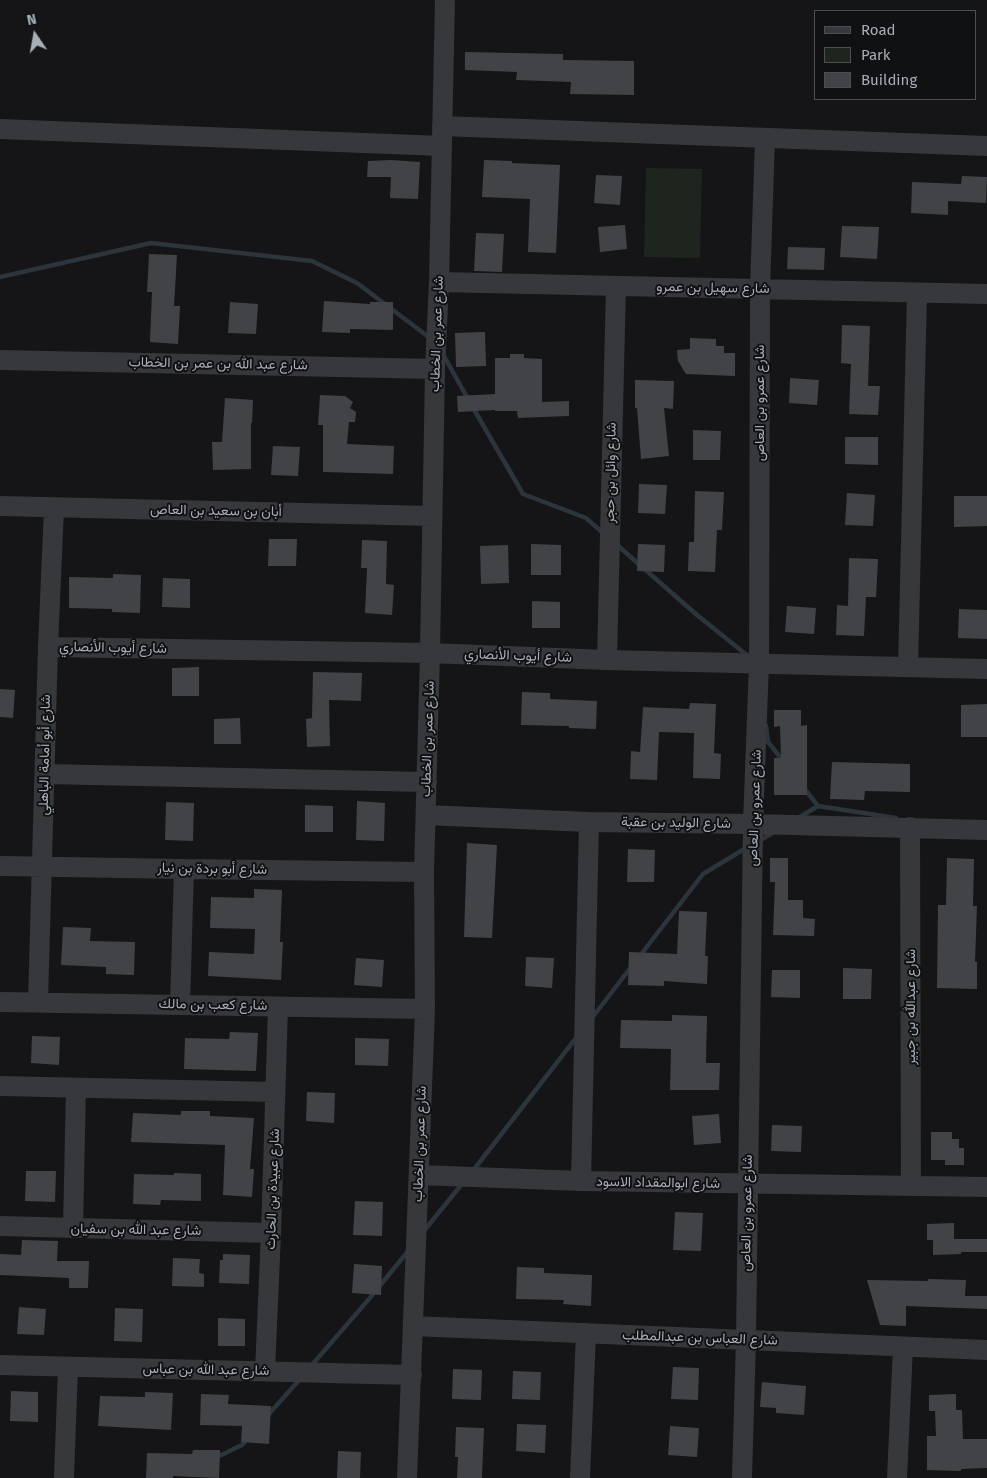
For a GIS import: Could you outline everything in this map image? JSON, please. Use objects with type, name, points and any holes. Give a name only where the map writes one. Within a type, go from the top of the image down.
[{"type":"street","name":"شارع عمر بن الخطاب","points":[[407,1478],[425,1009],[424,872],[445,0]]},
{"type":"street","points":[[442,126],[987,146]]},
{"type":"street","points":[[0,130],[442,146]]},
{"type":"street","name":"شارع عمرو بن العاص","points":[[742,1478],[754,824],[759,663],[760,289],[765,138]]},
{"type":"street","name":"شارع سهيل بن عمرو","points":[[439,282],[987,294]]},
{"type":"street","name":"شارع وائل بن حجر","points":[[607,660],[616,286]]},
{"type":"street","points":[[908,667],[917,293]]},
{"type":"street","name":"شارع عبد الله بن عمر بن الخطاب","points":[[0,360],[435,369]]},
{"type":"street","name":"أبان بن سعيد بن العاص","points":[[0,506],[432,516]]},
{"type":"street","name":"شارع أبو أمامة الباهلي","points":[[38,1002],[54,508]]},
{"type":"street","name":"شارع أيوب الأنصاري","points":[[48,647],[430,653],[607,660],[987,669]]},
{"type":"street","points":[[45,774],[426,782]]},
{"type":"street","name":"شارع الوليد بن عقبة","points":[[426,815],[589,822],[987,830]]},
{"type":"street","points":[[581,1182],[589,822]]},
{"type":"street","name":"شارع عبدالله بن جبير","points":[[910,827],[911,1186]]},
{"type":"street","name":"شارع أبو بردة بن نيار","points":[[0,866],[424,872]]},
{"type":"street","points":[[180,1005],[184,869]]},
{"type":"street","name":"شارع كعب بن مالك","points":[[0,1002],[425,1009]]},
{"type":"street","name":"شارع عبيدة بن الحارث","points":[[265,1371],[272,1233],[278,1007]]},
{"type":"street","points":[[0,1086],[275,1092]]},
{"type":"street","points":[[73,1228],[76,1088]]},
{"type":"street","name":"شارع ابوالمقداد الاسود","points":[[419,1176],[581,1182],[987,1187]]},
{"type":"street","name":"شارع عبد الله بن سفيان","points":[[0,1226],[272,1233]]},
{"type":"street","name":"شارع العباس بن عبدالمطلب","points":[[413,1326],[987,1350]]},
{"type":"street","points":[[580,1478],[586,1333]]},
{"type":"street","points":[[898,1478],[903,1347]]},
{"type":"street","name":"شارع عبد الله بن عباس","points":[[0,1365],[412,1375]]},
{"type":"street","points":[[64,1478],[68,1366]]},
{"type":"green space","points":[[646,168],[702,169],[700,258],[644,257]]},
{"type":"building","points":[[465,52],[563,54],[563,60],[634,61],[634,95],[570,94],[571,82],[516,80],[517,72],[465,70]]},
{"type":"building","points":[[484,160],[560,165],[556,253],[528,252],[530,199],[482,197]]},
{"type":"building","points":[[368,161],[420,162],[418,199],[390,198],[391,177],[367,177]]},
{"type":"building","points":[[596,175],[622,176],[620,205],[594,203]]},
{"type":"building","points":[[962,176],[987,177],[986,203],[948,201],[948,215],[911,213],[912,182],[961,184]]},
{"type":"building","points":[[625,225],[627,249],[600,252],[598,227]]},
{"type":"building","points":[[842,226],[879,227],[877,259],[840,257]]},
{"type":"building","points":[[476,233],[504,234],[502,272],[474,271]]},
{"type":"building","points":[[788,247],[825,248],[824,270],[787,269]]},
{"type":"building","points":[[149,254],[177,255],[174,306],[180,306],[178,344],[150,342],[152,292],[147,292]]},
{"type":"building","points":[[324,301],[370,304],[370,302],[393,302],[393,330],[350,329],[350,333],[322,332]]},
{"type":"building","points":[[230,302],[258,304],[256,334],[228,333]]},
{"type":"building","points":[[842,325],[870,326],[868,386],[880,386],[878,415],[849,414],[851,364],[841,363]]},
{"type":"building","points":[[485,332],[486,366],[456,367],[455,333]]},
{"type":"building","points":[[690,338],[716,339],[716,346],[724,346],[724,353],[735,353],[735,376],[686,374],[678,361],[677,350],[690,349]]},
{"type":"building","points":[[510,354],[524,354],[524,358],[542,359],[542,402],[569,401],[569,416],[518,418],[517,411],[458,412],[457,396],[495,394],[495,358],[510,358]]},
{"type":"building","points":[[790,378],[819,380],[817,405],[789,403]]},
{"type":"building","points":[[635,380],[674,381],[673,409],[664,408],[669,456],[641,459],[637,408],[635,408]]},
{"type":"building","points":[[320,395],[345,396],[353,402],[350,408],[356,412],[355,422],[349,422],[347,444],[394,446],[393,474],[323,472],[323,425],[318,425]]},
{"type":"building","points":[[225,398],[253,400],[251,469],[213,470],[212,442],[222,442]]},
{"type":"building","points":[[693,430],[721,431],[720,460],[693,460]]},
{"type":"building","points":[[845,437],[878,437],[878,465],[845,464]]},
{"type":"building","points":[[273,446],[300,447],[298,476],[271,475]]},
{"type":"building","points":[[639,484],[667,485],[665,514],[638,513]]},
{"type":"building","points":[[695,491],[724,492],[722,530],[717,530],[715,572],[688,571],[689,542],[694,542]]},
{"type":"building","points":[[847,493],[875,495],[873,526],[845,525]]},
{"type":"building","points":[[954,496],[987,496],[987,526],[954,527]]},
{"type":"building","points":[[269,539],[297,539],[296,566],[268,566]]},
{"type":"building","points":[[362,540],[387,541],[386,584],[394,585],[392,615],[365,613],[367,568],[361,568]]},
{"type":"building","points":[[531,544],[561,545],[561,575],[531,575]]},
{"type":"building","points":[[638,544],[665,545],[664,572],[637,571]]},
{"type":"building","points":[[508,545],[509,583],[481,584],[480,546]]},
{"type":"building","points":[[849,558],[878,559],[876,597],[866,597],[864,636],[836,635],[837,605],[848,606]]},
{"type":"building","points":[[113,574],[141,575],[140,613],[112,612],[112,609],[69,608],[69,577],[113,578]]},
{"type":"building","points":[[163,578],[190,579],[190,608],[162,607]]},
{"type":"building","points":[[532,601],[560,602],[560,628],[532,628]]},
{"type":"building","points":[[787,606],[816,608],[814,634],[785,632]]},
{"type":"building","points":[[959,609],[987,610],[987,639],[958,638]]},
{"type":"building","points":[[199,667],[199,696],[172,696],[172,668]]},
{"type":"building","points":[[313,672],[362,673],[361,701],[329,700],[330,746],[307,747],[306,719],[312,718]]},
{"type":"building","points":[[0,689],[15,690],[13,718],[0,717]]},
{"type":"building","points":[[522,692],[550,693],[550,699],[597,701],[596,729],[569,728],[569,726],[521,725]]},
{"type":"building","points":[[690,703],[716,704],[714,753],[721,754],[720,779],[693,778],[694,733],[659,732],[657,780],[630,779],[631,751],[640,752],[643,707],[689,709]]},
{"type":"building","points":[[987,704],[987,737],[961,737],[961,705]]},
{"type":"building","points":[[774,710],[801,710],[801,726],[807,725],[807,795],[774,795],[774,758],[781,758],[780,726],[774,727]]},
{"type":"building","points":[[240,718],[241,744],[214,744],[214,719]]},
{"type":"building","points":[[832,762],[910,764],[910,792],[865,791],[864,800],[830,799]]},
{"type":"building","points":[[357,801],[385,803],[384,841],[356,840]]},
{"type":"building","points":[[166,802],[194,803],[193,841],[165,840]]},
{"type":"building","points":[[305,805],[333,806],[333,832],[305,832]]},
{"type":"building","points":[[467,843],[497,845],[492,938],[464,937]]},
{"type":"building","points":[[628,849],[655,850],[654,882],[627,882]]},
{"type":"building","points":[[770,858],[788,858],[788,900],[803,900],[803,918],[815,919],[814,936],[773,935],[775,882],[770,882]]},
{"type":"building","points":[[947,858],[974,859],[973,906],[977,906],[975,962],[977,962],[977,989],[937,988],[938,905],[946,905]]},
{"type":"building","points":[[254,889],[282,890],[280,942],[283,942],[281,980],[208,976],[209,952],[254,954],[255,929],[210,928],[211,897],[254,898]]},
{"type":"building","points":[[679,911],[707,912],[705,956],[708,956],[707,984],[664,981],[664,986],[628,985],[629,952],[677,954]]},
{"type":"building","points":[[63,927],[91,928],[90,941],[135,942],[134,975],[106,974],[106,967],[61,965]]},
{"type":"building","points":[[526,957],[554,958],[552,988],[525,986]]},
{"type":"building","points":[[356,958],[384,960],[382,987],[354,985]]},
{"type":"building","points":[[843,968],[872,969],[871,999],[843,999]]},
{"type":"building","points":[[772,970],[800,970],[800,998],[771,997]]},
{"type":"building","points":[[672,1015],[707,1016],[706,1063],[720,1063],[719,1090],[670,1090],[671,1049],[620,1048],[621,1020],[672,1021]]},
{"type":"building","points":[[230,1032],[258,1033],[256,1071],[184,1069],[185,1038],[229,1039]]},
{"type":"building","points":[[32,1036],[60,1037],[59,1065],[31,1063]]},
{"type":"building","points":[[355,1038],[389,1039],[388,1066],[355,1065]]},
{"type":"building","points":[[307,1092],[335,1093],[334,1123],[306,1121]]},
{"type":"building","points":[[181,1111],[210,1111],[210,1116],[254,1118],[250,1169],[254,1169],[252,1197],[223,1195],[225,1145],[131,1142],[133,1113],[181,1115]]},
{"type":"building","points":[[719,1114],[721,1143],[694,1145],[692,1116]]},
{"type":"building","points":[[772,1125],[802,1126],[801,1152],[771,1151]]},
{"type":"building","points":[[931,1132],[952,1132],[952,1139],[959,1139],[959,1148],[964,1148],[964,1165],[945,1165],[945,1160],[931,1160]]},
{"type":"building","points":[[26,1171],[56,1171],[55,1202],[25,1201]]},
{"type":"building","points":[[174,1173],[201,1174],[201,1201],[161,1200],[160,1205],[133,1204],[134,1174],[174,1175]]},
{"type":"building","points":[[355,1201],[383,1202],[382,1236],[353,1235]]},
{"type":"building","points":[[675,1212],[703,1213],[701,1251],[673,1250]]},
{"type":"building","points":[[954,1223],[954,1239],[987,1239],[987,1252],[933,1255],[933,1240],[927,1240],[927,1224]]},
{"type":"building","points":[[22,1240],[58,1241],[57,1261],[89,1261],[88,1288],[69,1288],[69,1278],[0,1275],[0,1254],[21,1255]]},
{"type":"building","points":[[223,1254],[250,1255],[249,1284],[219,1283],[220,1260],[223,1260]]},
{"type":"building","points":[[173,1258],[200,1259],[199,1273],[204,1274],[204,1287],[172,1286]]},
{"type":"building","points":[[354,1264],[382,1266],[381,1295],[352,1293]]},
{"type":"building","points":[[517,1267],[544,1268],[544,1273],[592,1275],[591,1306],[563,1304],[564,1300],[516,1299]]},
{"type":"building","points":[[928,1279],[966,1280],[965,1296],[987,1296],[987,1309],[906,1306],[906,1326],[880,1325],[867,1280],[928,1281]]},
{"type":"building","points":[[19,1307],[46,1309],[44,1335],[17,1334]]},
{"type":"building","points":[[115,1308],[143,1309],[142,1342],[114,1341]]},
{"type":"building","points":[[218,1318],[245,1319],[245,1346],[218,1346]]},
{"type":"building","points":[[673,1367],[699,1368],[698,1400],[671,1399]]},
{"type":"building","points":[[453,1369],[482,1370],[481,1400],[452,1399]]},
{"type":"building","points":[[513,1371],[541,1372],[540,1400],[512,1399]]},
{"type":"building","points":[[762,1382],[806,1386],[804,1415],[776,1413],[776,1408],[760,1407]]},
{"type":"building","points":[[11,1391],[38,1392],[38,1422],[10,1421]]},
{"type":"building","points":[[145,1392],[173,1393],[171,1430],[98,1426],[100,1396],[145,1397]]},
{"type":"building","points":[[201,1394],[229,1395],[228,1404],[271,1406],[269,1444],[241,1442],[242,1426],[200,1425]]},
{"type":"building","points":[[956,1394],[956,1410],[962,1410],[963,1439],[987,1439],[987,1468],[961,1469],[961,1471],[927,1470],[927,1436],[936,1436],[935,1411],[929,1411],[929,1395]]},
{"type":"building","points":[[517,1424],[546,1425],[545,1453],[516,1451]]},
{"type":"building","points":[[670,1426],[699,1428],[697,1457],[668,1455]]},
{"type":"building","points":[[456,1427],[484,1428],[482,1478],[457,1478],[458,1457],[455,1457]]},
{"type":"building","points":[[193,1450],[220,1450],[219,1478],[173,1476],[173,1478],[146,1478],[147,1453],[192,1454]]},
{"type":"building","points":[[338,1451],[361,1452],[360,1478],[337,1478]]},
{"type":"waterway","points":[[0,277],[151,243],[312,261],[357,283],[430,338]]},
{"type":"waterway","points":[[444,356],[468,399]]},
{"type":"waterway","points":[[472,406],[523,494],[586,518],[603,533]]},
{"type":"waterway","points":[[617,545],[697,615],[748,656]]},
{"type":"waterway","points":[[766,726],[768,742],[784,762]]},
{"type":"waterway","points":[[804,788],[818,806],[896,818]]},
{"type":"waterway","points":[[798,818],[818,806]]},
{"type":"waterway","points":[[759,841],[774,832]]},
{"type":"waterway","points":[[639,957],[703,874],[746,848]]},
{"type":"waterway","points":[[592,1018],[631,967]]},
{"type":"waterway","points":[[472,1172],[576,1038]]},
{"type":"waterway","points":[[423,1232],[462,1184]]},
{"type":"waterway","points":[[311,1366],[409,1250]]},
{"type":"waterway","points":[[268,1415],[301,1378]]},
{"type":"waterway","points":[[215,1458],[242,1445],[248,1438]]}]
